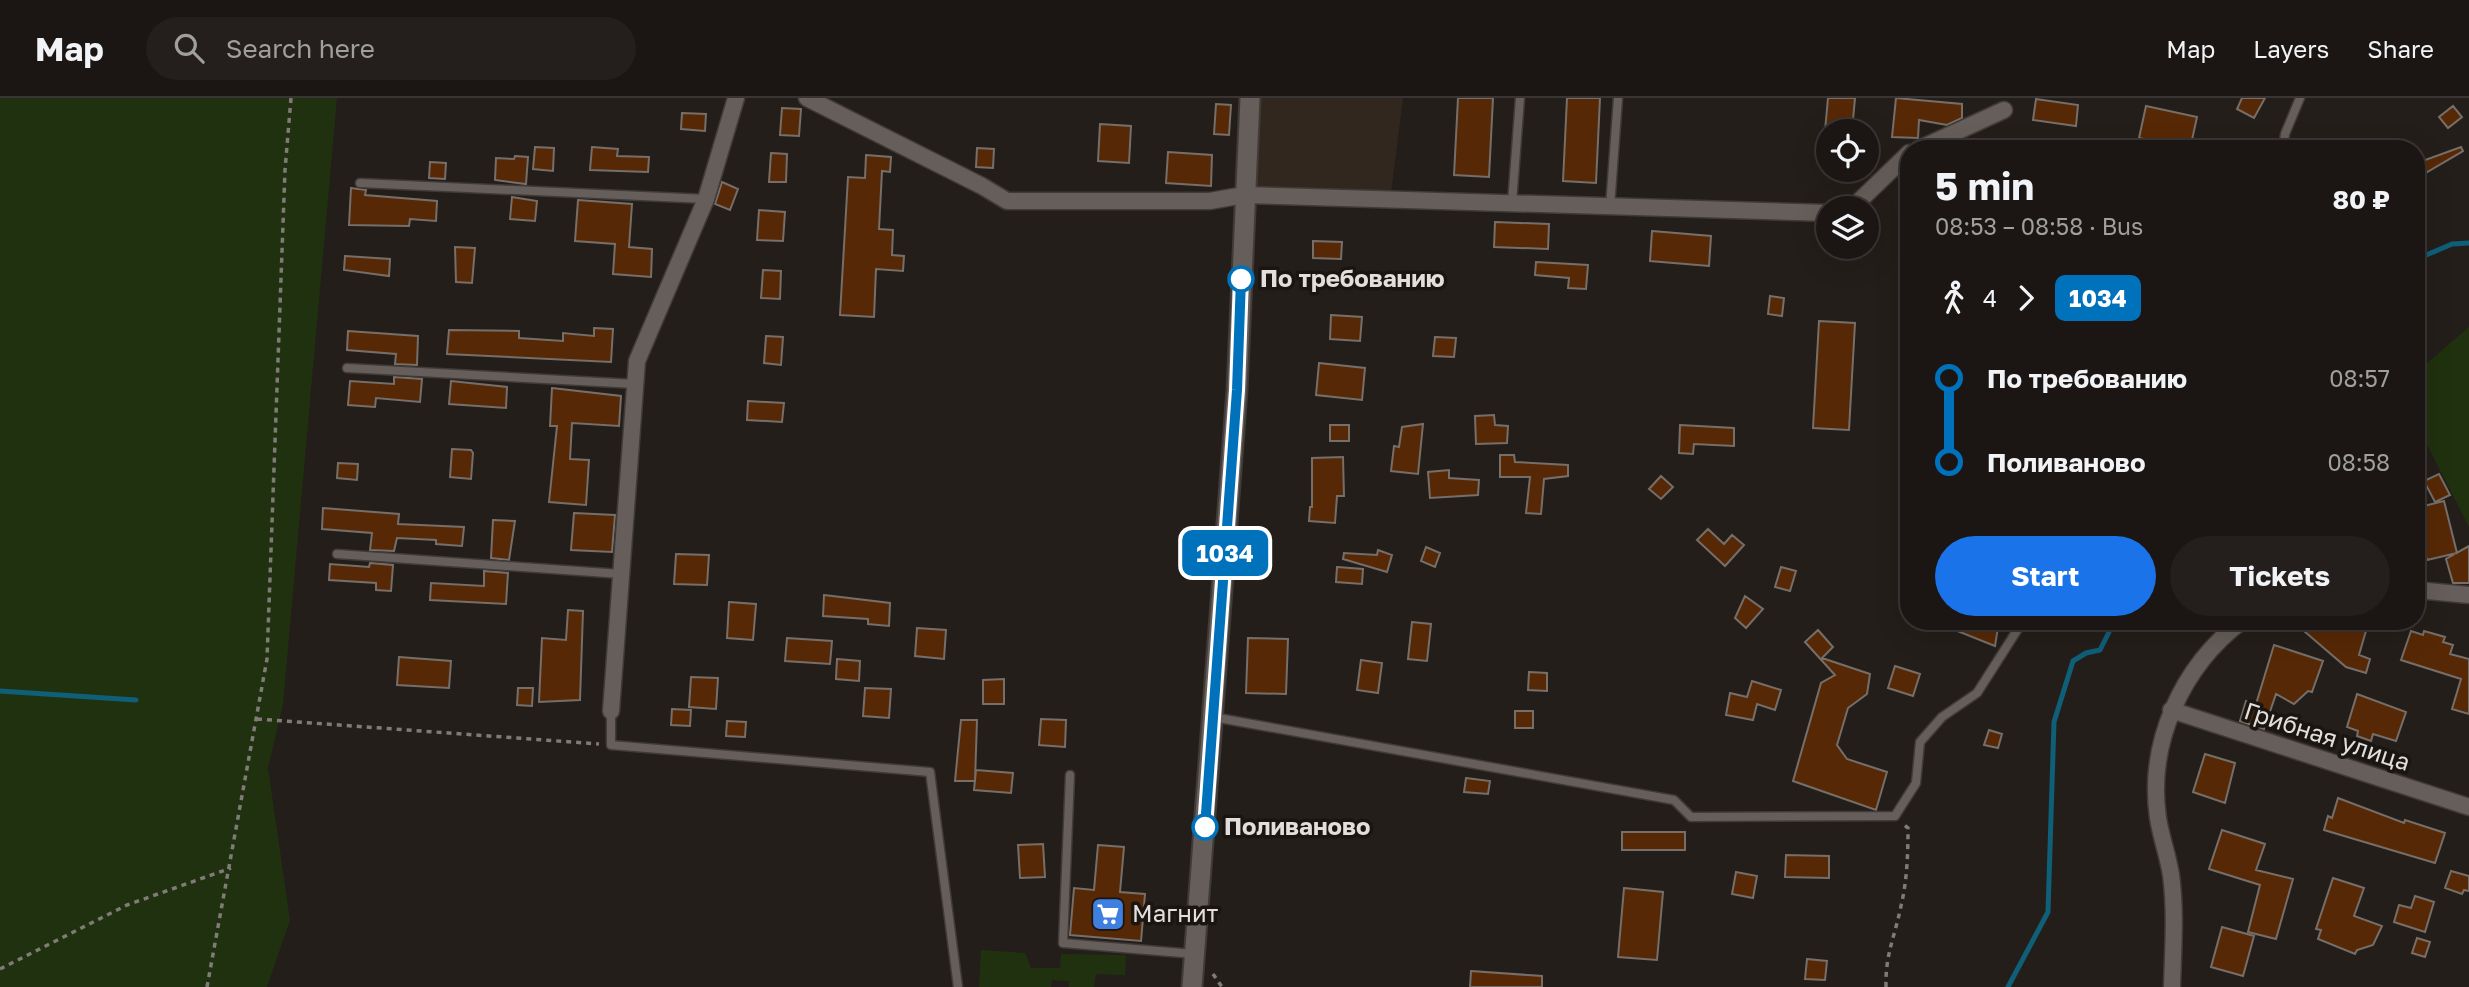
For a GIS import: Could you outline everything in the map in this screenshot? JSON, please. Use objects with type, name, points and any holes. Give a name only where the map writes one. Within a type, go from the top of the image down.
[{"type":"street","points":[[611,711],[637,361],[706,199],[736,98]]},
{"type":"street","points":[[807,98],[1007,201],[1210,201],[1244,195],[1816,213]]},
{"type":"street","points":[[1192,987],[1237,390],[1250,98]]},
{"type":"street","points":[[1939,140],[2004,110]]},
{"type":"street","points":[[1864,196],[1900,162]]},
{"type":"street","points":[[2425,591],[2469,595]]},
{"type":"street","points":[[2172,987],[2171,875],[2158,817],[2156,780],[2171,710],[2203,658],[2233,630]]},
{"type":"street","name":"Грибная улица","points":[[2171,710],[2469,807]]},
{"type":"lane","points":[[1512,204],[1520,98]]},
{"type":"lane","points":[[1610,206],[1618,98]]},
{"type":"lane","points":[[2284,140],[2300,98]]},
{"type":"lane","points":[[360,183],[706,199]]},
{"type":"lane","points":[[347,368],[635,384]]},
{"type":"lane","points":[[337,554],[621,573]]},
{"type":"lane","points":[[1213,716],[1674,800],[1690,817],[1895,816],[1916,783],[1920,742],[1942,717],[1977,693],[2017,630]]},
{"type":"lane","points":[[611,711],[611,745],[930,772],[958,987]]},
{"type":"lane","points":[[1070,775],[1063,943],[1194,954]]},
{"type":"path","points":[[207,987],[231,868],[267,659],[285,170],[292,98]]},
{"type":"path","points":[[257,719],[611,745]]},
{"type":"path","points":[[1885,987],[1888,944],[1901,908],[1908,849],[1908,828],[1895,816]]},
{"type":"path","points":[[0,969],[127,905],[231,868]]},
{"type":"shaded area","points":[[1261,98],[1403,98],[1390,200],[1255,196]]},
{"type":"green space","points":[[0,98],[337,98],[283,704],[268,768],[290,920],[267,987],[0,987]]},
{"type":"green space","points":[[2469,327],[2469,527],[2425,441],[2425,365]]},
{"type":"green space","points":[[981,950],[1025,953],[1031,968],[1060,968],[1061,954],[1126,955],[1125,975],[1096,974],[1094,987],[1069,987],[1069,981],[1052,980],[1051,987],[979,987]]},
{"type":"building","points":[[1458,98],[1493,98],[1489,177],[1454,175]]},
{"type":"building","points":[[1567,98],[1600,98],[1596,183],[1563,181]]},
{"type":"building","points":[[1828,98],[1855,98],[1853,119],[1826,119]]},
{"type":"building","points":[[1896,98],[1962,104],[1962,118],[1947,125],[1919,120],[1918,138],[1892,137]]},
{"type":"building","points":[[2242,98],[2265,98],[2254,118],[2237,109]]},
{"type":"building","points":[[2036,99],[2078,105],[2076,126],[2033,120]]},
{"type":"building","points":[[1216,104],[1231,105],[1229,135],[1214,134]]},
{"type":"building","points":[[2146,106],[2197,117],[2192,140],[2139,138]]},
{"type":"building","points":[[2453,106],[2462,117],[2448,128],[2439,117]]},
{"type":"building","points":[[782,108],[801,109],[799,136],[780,135]]},
{"type":"building","points":[[682,113],[706,114],[705,131],[681,129]]},
{"type":"building","points":[[1100,124],[1131,126],[1129,163],[1098,161]]},
{"type":"building","points":[[535,147],[554,148],[553,171],[533,169]]},
{"type":"building","points":[[592,147],[618,149],[617,156],[649,157],[648,172],[590,170]]},
{"type":"building","points":[[2461,147],[2463,151],[2425,173],[2425,160]]},
{"type":"building","points":[[977,148],[994,149],[993,168],[976,167]]},
{"type":"building","points":[[1168,152],[1212,155],[1211,186],[1166,183]]},
{"type":"building","points":[[771,153],[787,154],[786,182],[769,182]]},
{"type":"building","points":[[866,155],[891,157],[890,172],[882,171],[879,229],[893,230],[892,255],[904,256],[903,271],[876,269],[874,317],[840,315],[848,177],[865,178]]},
{"type":"building","points":[[515,156],[528,157],[526,184],[495,180],[496,158],[514,159]]},
{"type":"building","points":[[430,162],[446,163],[445,179],[429,178]]},
{"type":"building","points":[[722,182],[738,189],[730,210],[715,204]]},
{"type":"building","points":[[351,188],[366,190],[365,195],[437,201],[436,221],[410,219],[409,226],[349,225]]},
{"type":"building","points":[[512,197],[537,201],[535,221],[510,219]]},
{"type":"building","points":[[578,200],[632,204],[629,247],[652,249],[651,277],[613,274],[615,244],[575,241]]},
{"type":"building","points":[[759,210],[785,212],[783,241],[757,240]]},
{"type":"building","points":[[1495,222],[1549,224],[1548,249],[1494,247]]},
{"type":"building","points":[[1652,231],[1711,236],[1709,266],[1650,261]]},
{"type":"building","points":[[1313,241],[1342,242],[1341,259],[1313,258]]},
{"type":"building","points":[[455,247],[475,248],[472,283],[456,282]]},
{"type":"building","points":[[345,256],[390,259],[389,276],[344,270]]},
{"type":"building","points":[[1536,262],[1588,265],[1586,289],[1568,288],[1569,278],[1535,275]]},
{"type":"building","points":[[763,270],[781,271],[780,299],[761,298]]},
{"type":"building","points":[[1770,296],[1784,298],[1782,316],[1768,314]]},
{"type":"building","points":[[1331,315],[1362,317],[1360,341],[1330,339]]},
{"type":"building","points":[[1819,321],[1855,323],[1849,430],[1813,428]]},
{"type":"building","points":[[594,328],[613,329],[611,362],[447,354],[449,330],[519,331],[519,338],[563,341],[563,333],[594,336]]},
{"type":"building","points":[[348,331],[418,336],[417,365],[395,364],[396,354],[347,350]]},
{"type":"building","points":[[766,336],[783,337],[781,365],[764,363]]},
{"type":"building","points":[[1435,337],[1456,338],[1454,357],[1433,356]]},
{"type":"building","points":[[1319,363],[1365,368],[1362,400],[1316,395]]},
{"type":"building","points":[[394,377],[422,379],[420,402],[376,398],[375,407],[348,405],[350,381],[394,384]]},
{"type":"building","points":[[451,381],[507,387],[506,408],[449,404]]},
{"type":"building","points":[[552,388],[621,396],[619,426],[572,423],[570,459],[589,460],[586,505],[549,502],[557,426],[550,426]]},
{"type":"building","points":[[748,401],[784,403],[782,422],[747,420]]},
{"type":"building","points":[[1494,415],[1495,425],[1508,426],[1507,443],[1476,444],[1475,416]]},
{"type":"building","points":[[1423,424],[1418,474],[1391,471],[1394,446],[1399,447],[1402,427]]},
{"type":"building","points":[[1330,425],[1349,425],[1349,441],[1330,441]]},
{"type":"building","points":[[1680,425],[1734,428],[1734,446],[1694,444],[1693,454],[1679,453]]},
{"type":"building","points":[[452,449],[471,450],[473,453],[471,479],[450,477]]},
{"type":"building","points":[[1500,455],[1514,455],[1515,462],[1568,465],[1568,476],[1544,479],[1541,514],[1526,513],[1530,477],[1500,477]]},
{"type":"building","points":[[1343,457],[1344,496],[1337,496],[1335,523],[1309,521],[1312,507],[1312,458]]},
{"type":"building","points":[[338,463],[358,464],[357,480],[337,478]]},
{"type":"building","points":[[1449,470],[1449,478],[1479,480],[1478,495],[1430,498],[1428,472]]},
{"type":"building","points":[[2439,474],[2450,495],[2435,502],[2425,481]]},
{"type":"building","points":[[1661,476],[1673,487],[1661,499],[1649,489]]},
{"type":"building","points":[[2444,501],[2457,553],[2427,560],[2425,506]]},
{"type":"building","points":[[323,508],[399,514],[398,524],[464,527],[462,546],[436,544],[436,540],[397,538],[394,551],[370,550],[372,533],[322,529]]},
{"type":"building","points":[[574,513],[615,515],[612,552],[571,550]]},
{"type":"building","points":[[493,520],[515,521],[509,560],[491,558]]},
{"type":"building","points":[[1708,529],[1724,544],[1732,535],[1744,545],[1725,566],[1697,540]]},
{"type":"building","points":[[2469,546],[2469,583],[2453,583],[2446,559]]},
{"type":"building","points":[[1426,547],[1440,553],[1435,567],[1421,561]]},
{"type":"building","points":[[1378,550],[1392,555],[1387,572],[1343,559],[1344,553],[1377,555]]},
{"type":"building","points":[[676,554],[709,555],[707,585],[674,584]]},
{"type":"building","points":[[370,563],[393,565],[391,591],[376,590],[376,583],[329,580],[330,564],[369,567]]},
{"type":"building","points":[[1337,567],[1363,569],[1362,584],[1336,582]]},
{"type":"building","points":[[1781,567],[1796,571],[1790,591],[1775,587]]},
{"type":"building","points":[[484,571],[508,573],[506,604],[430,600],[431,583],[484,586]]},
{"type":"building","points":[[824,595],[890,603],[889,626],[868,624],[868,619],[823,616]]},
{"type":"building","points":[[1745,596],[1763,609],[1746,628],[1735,618]]},
{"type":"building","points":[[729,602],[756,604],[753,640],[727,638]]},
{"type":"building","points":[[568,610],[583,611],[580,700],[539,702],[542,638],[566,640]]},
{"type":"building","points":[[1412,622],[1431,624],[1427,661],[1408,659]]},
{"type":"building","points":[[917,628],[946,630],[944,659],[915,656]]},
{"type":"building","points":[[1818,630],[1833,647],[1822,658],[1870,674],[1867,694],[1848,708],[1837,745],[1847,759],[1887,772],[1876,810],[1793,781],[1821,683],[1835,675],[1805,642]]},
{"type":"building","points":[[1955,630],[1998,630],[1995,646]]},
{"type":"building","points":[[2366,630],[2359,655],[2370,659],[2366,673],[2346,667],[2304,631]]},
{"type":"building","points":[[2411,631],[2423,635],[2424,631],[2445,637],[2443,642],[2453,645],[2450,654],[2469,659],[2469,714],[2452,709],[2461,679],[2401,660]]},
{"type":"building","points":[[787,638],[832,641],[830,664],[785,661]]},
{"type":"building","points":[[1248,638],[1288,639],[1286,694],[1246,693]]},
{"type":"building","points":[[2274,645],[2323,661],[2312,692],[2308,691],[2294,704],[2276,694],[2264,729],[2240,721],[2246,701],[2256,704]]},
{"type":"building","points":[[399,657],[451,661],[449,688],[397,685]]},
{"type":"building","points":[[837,659],[860,661],[859,681],[836,679]]},
{"type":"building","points":[[1361,660],[1382,663],[1378,693],[1357,690]]},
{"type":"building","points":[[1895,666],[1920,674],[1913,696],[1888,688]]},
{"type":"building","points":[[1529,672],[1547,673],[1547,691],[1528,690]]},
{"type":"building","points":[[691,677],[718,678],[716,709],[689,707]]},
{"type":"building","points":[[1004,679],[1004,704],[983,704],[983,680]]},
{"type":"building","points":[[1752,681],[1781,690],[1775,710],[1757,704],[1753,720],[1726,715],[1730,693],[1747,697]]},
{"type":"building","points":[[518,688],[533,688],[532,706],[517,705]]},
{"type":"building","points":[[865,688],[891,689],[889,718],[863,716]]},
{"type":"building","points":[[2357,694],[2406,712],[2396,741],[2373,734],[2371,741],[2357,736],[2358,731],[2347,727]]},
{"type":"building","points":[[672,709],[691,710],[690,726],[671,725]]},
{"type":"building","points":[[1515,711],[1533,711],[1533,728],[1515,728]]},
{"type":"building","points":[[1041,719],[1066,720],[1065,747],[1039,745]]},
{"type":"building","points":[[961,720],[977,720],[975,781],[955,781]]},
{"type":"building","points":[[727,721],[746,722],[745,737],[726,736]]},
{"type":"building","points":[[1989,730],[2002,734],[1998,748],[1984,745]]},
{"type":"building","points":[[2205,754],[2235,763],[2225,803],[2193,792]]},
{"type":"building","points":[[976,770],[1013,773],[1011,793],[974,790]]},
{"type":"building","points":[[1466,778],[1490,781],[1488,794],[1464,792]]},
{"type":"building","points":[[2338,798],[2404,823],[2405,820],[2445,833],[2435,863],[2324,830],[2328,816],[2332,818]]},
{"type":"building","points":[[2222,830],[2265,844],[2256,870],[2293,879],[2276,939],[2248,932],[2260,885],[2209,869]]},
{"type":"building","points":[[1622,832],[1685,832],[1685,850],[1622,850]]},
{"type":"building","points":[[1043,844],[1045,877],[1020,878],[1018,845]]},
{"type":"building","name":"Магнит","points":[[1098,845],[1124,847],[1120,892],[1145,894],[1141,941],[1070,935],[1074,888],[1094,890]]},
{"type":"building","points":[[1786,855],[1829,856],[1829,878],[1785,877]]},
{"type":"building","points":[[2451,871],[2469,876],[2469,891],[2464,890],[2462,894],[2445,888]]},
{"type":"building","points":[[1736,872],[1757,876],[1753,898],[1732,894]]},
{"type":"building","points":[[2333,878],[2364,888],[2354,916],[2382,926],[2373,945],[2357,950],[2355,954],[2318,939],[2321,930],[2316,929]]},
{"type":"building","points":[[1624,888],[1663,892],[1657,960],[1618,957]]},
{"type":"building","points":[[2415,896],[2434,902],[2425,932],[2394,922],[2399,905],[2411,908]]},
{"type":"building","points":[[2222,927],[2254,936],[2243,976],[2211,967]]},
{"type":"building","points":[[2417,938],[2430,942],[2425,957],[2412,953]]},
{"type":"building","points":[[1807,959],[1827,961],[1825,980],[1805,979]]},
{"type":"building","points":[[1471,971],[1542,976],[1542,987],[1470,987]]},
{"type":"waterway","points":[[2425,256],[2452,244],[2469,243]]},
{"type":"waterway","points":[[2008,987],[2048,912],[2054,722],[2073,661],[2086,653],[2100,650],[2110,630]]},
{"type":"waterway","points":[[0,691],[136,700]]},
{"type":"bus line","name":"1034","points":[[1205,827],[1237,390],[1241,279]]},
{"type":"place","name":"По требованию","points":[[1241,279]]},
{"type":"place","name":"Поливаново","points":[[1205,827]]},
{"type":"place","name":"Магнит","points":[[1108,914]]}]
